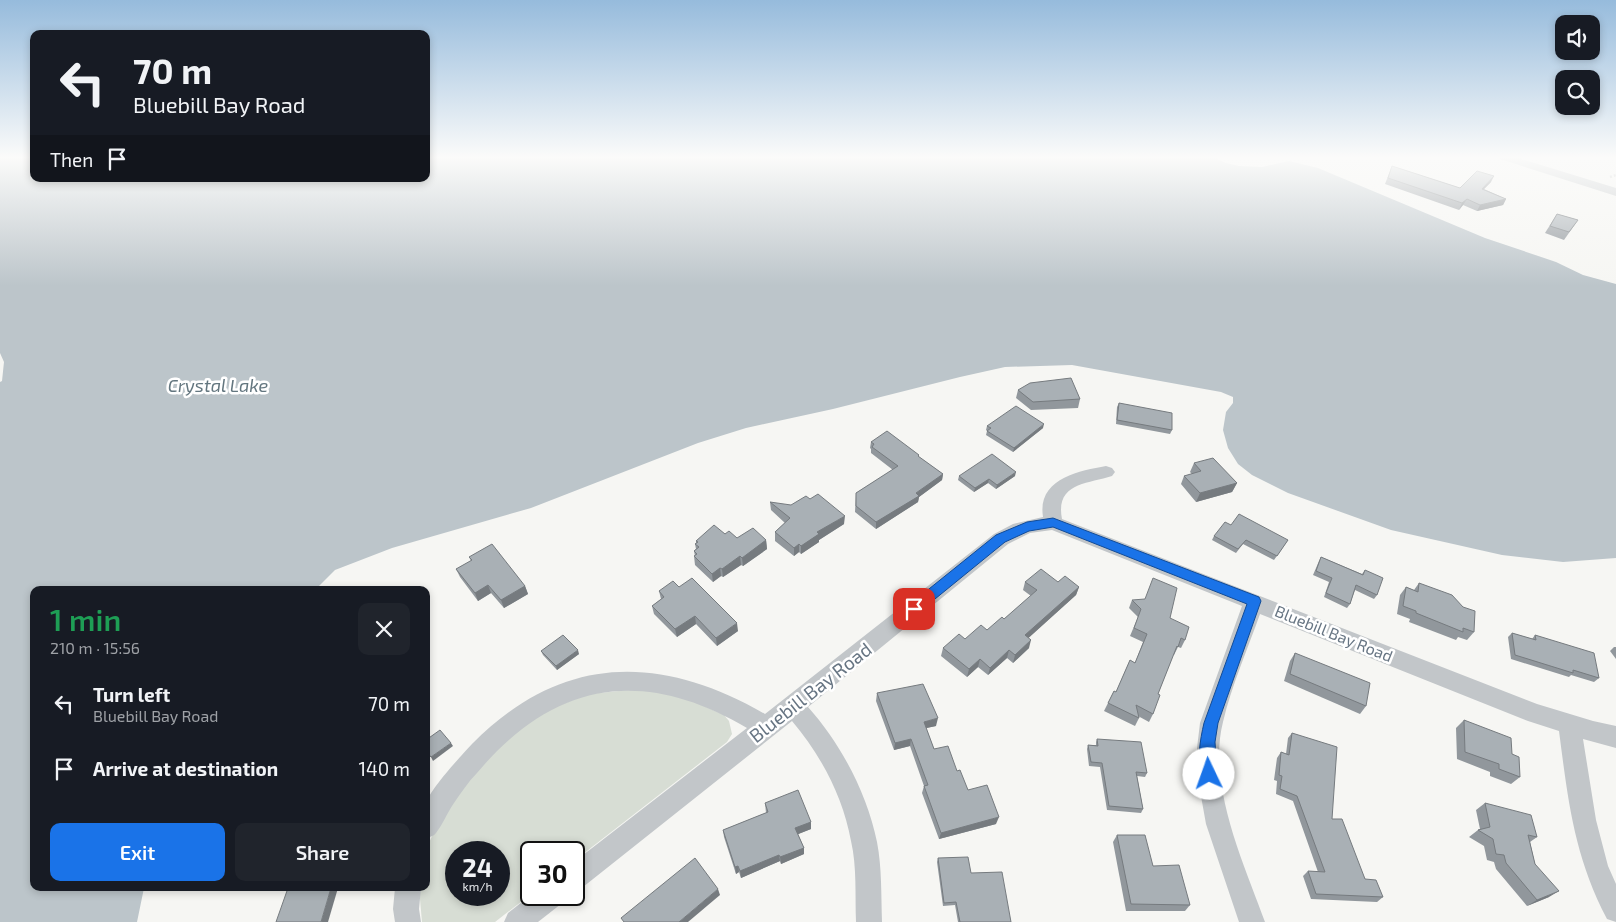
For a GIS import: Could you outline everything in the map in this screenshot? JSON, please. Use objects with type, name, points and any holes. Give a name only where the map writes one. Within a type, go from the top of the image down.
[{"type":"street","points":[[1053,523],[1051,504],[1054,495],[1083,475],[1106,472]]},
{"type":"street","name":"Bluebill Bay Road","points":[[585,869],[1001,539],[1027,527],[1053,523],[1536,714],[1616,737]]},
{"type":"street","points":[[1252,922],[1218,817],[1207,763],[1211,723],[1254,601]]},
{"type":"street","points":[[430,820],[464,770],[494,737],[524,713],[556,696],[581,687],[615,680],[662,682],[720,700],[766,727]]},
{"type":"street","points":[[793,706],[806,720],[830,754],[858,821],[864,840],[867,862],[869,922]]},
{"type":"street","points":[[1569,724],[1589,848],[1602,886],[1616,910]]},
{"type":"street","points":[[408,891],[406,909],[408,922]]},
{"type":"street","points":[[517,922],[538,906]]},
{"type":"shaded area","points":[[640,689],[677,694],[724,715],[729,721],[732,734],[727,742],[585,852],[585,841],[520,841],[520,903],[495,922],[422,922],[419,891],[430,891],[430,841],[446,811],[495,747],[540,713],[588,694]]},
{"type":"water","name":"Crystal Lake","points":[[0,200],[1394,200],[1485,238],[1556,262],[1583,275],[1616,284],[1616,558],[1563,562],[1502,555],[1391,530],[1288,493],[1252,475],[1238,464],[1228,448],[1223,430],[1226,412],[1233,403],[1233,397],[1221,392],[1072,365],[1005,367],[746,428],[698,443],[531,508],[392,548],[335,570],[319,586],[30,586],[30,891],[143,891],[137,922],[0,922],[0,382],[2,381],[4,362],[0,353]]},
{"type":"building","points":[[1453,200],[1466,200],[1462,203]]},
{"type":"building","points":[[1469,200],[1502,200],[1480,205]]},
{"type":"building","points":[[1557,214],[1578,220],[1569,232],[1550,226]]},
{"type":"building","points":[[1071,378],[1080,399],[1033,402],[1018,390],[1030,383]]},
{"type":"building","points":[[1119,403],[1172,413],[1172,430],[1117,420]]},
{"type":"building","points":[[1016,406],[1044,424],[1014,448],[987,431],[991,428],[987,426]]},
{"type":"building","points":[[887,431],[943,474],[916,493],[919,496],[876,522],[856,506],[856,493],[898,466],[872,447],[874,444],[871,442]]},
{"type":"building","points":[[992,454],[1016,472],[997,485],[989,479],[975,488],[959,476]]},
{"type":"building","points":[[1213,458],[1237,483],[1200,493],[1184,476],[1201,471],[1194,463]]},
{"type":"building","points":[[818,494],[845,516],[817,532],[819,534],[801,546],[799,544],[794,548],[775,532],[790,518],[770,502],[791,505],[806,496],[810,499]]},
{"type":"building","points":[[1239,514],[1288,540],[1277,556],[1246,540],[1238,549],[1214,536],[1225,522],[1231,525]]},
{"type":"building","points":[[714,525],[725,534],[729,531],[737,538],[753,528],[766,540],[742,558],[740,556],[712,574],[694,556],[697,554],[694,551],[699,547],[695,544],[698,542],[696,541]]},
{"type":"building","points":[[492,544],[525,586],[501,600],[488,585],[475,593],[456,569],[472,560],[469,557]]},
{"type":"building","points":[[1321,557],[1363,575],[1365,570],[1383,578],[1377,595],[1356,585],[1350,604],[1326,593],[1332,578],[1316,571]]},
{"type":"building","points":[[1041,569],[1058,582],[1065,576],[1079,587],[1025,635],[1031,640],[1015,655],[1009,650],[990,668],[980,659],[969,669],[943,648],[959,634],[965,639],[981,625],[987,630],[1002,617],[1004,619],[1037,590],[1025,582]]},
{"type":"building","points":[[692,578],[737,623],[716,638],[695,616],[675,629],[652,606],[664,597],[659,591],[673,581],[679,587]]},
{"type":"building","points":[[1153,578],[1177,588],[1170,618],[1189,627],[1185,640],[1181,638],[1177,646],[1158,694],[1160,695],[1153,714],[1136,705],[1139,718],[1108,703],[1114,691],[1116,692],[1130,660],[1135,663],[1147,634],[1134,628],[1141,609],[1132,600],[1145,599]]},
{"type":"building","points":[[1419,583],[1452,595],[1463,607],[1475,611],[1474,632],[1463,628],[1463,632],[1403,606],[1406,587],[1418,592]]},
{"type":"building","points":[[1512,633],[1536,640],[1535,635],[1594,653],[1599,678],[1573,670],[1573,673],[1515,655]]},
{"type":"building","points":[[563,635],[578,650],[556,666],[541,651]]},
{"type":"building","points":[[1295,653],[1370,683],[1366,706],[1290,674]]},
{"type":"building","points":[[923,684],[938,718],[924,722],[934,749],[948,746],[957,771],[960,770],[968,790],[987,785],[999,817],[941,833],[924,786],[928,785],[911,739],[895,743],[877,693]]},
{"type":"building","points":[[1464,720],[1511,738],[1512,754],[1519,757],[1520,777],[1499,769],[1499,764],[1465,752]]},
{"type":"building","points":[[440,730],[451,743],[431,757],[430,737]]},
{"type":"building","points":[[1292,733],[1337,747],[1332,819],[1342,819],[1365,879],[1376,880],[1383,897],[1316,894],[1308,871],[1325,872],[1297,796],[1280,789],[1282,776],[1279,775],[1281,752],[1289,755]]},
{"type":"building","points":[[1097,739],[1141,742],[1147,773],[1136,772],[1143,809],[1109,806],[1102,763],[1091,762],[1088,745],[1098,746]]},
{"type":"building","points":[[798,790],[811,822],[795,828],[804,848],[780,857],[779,855],[740,871],[738,866],[735,867],[723,830],[768,812],[765,803]]},
{"type":"building","points":[[1485,803],[1531,815],[1537,837],[1528,835],[1535,864],[1559,891],[1537,900],[1506,863],[1504,855],[1496,854],[1493,839],[1478,830],[1490,827]]},
{"type":"building","points":[[1117,835],[1145,835],[1153,866],[1179,865],[1190,905],[1131,904]]},
{"type":"building","points":[[968,857],[971,873],[1002,872],[1011,922],[960,922],[956,902],[944,903],[938,858]]},
{"type":"building","points":[[695,858],[718,889],[679,922],[624,922],[621,918]]},
{"type":"building","points":[[287,891],[330,891],[321,922],[276,922]]},
{"type":"route","points":[[914,609],[1010,533],[1044,523],[1053,523],[1254,601],[1211,723],[1207,763],[1209,774]]}]
